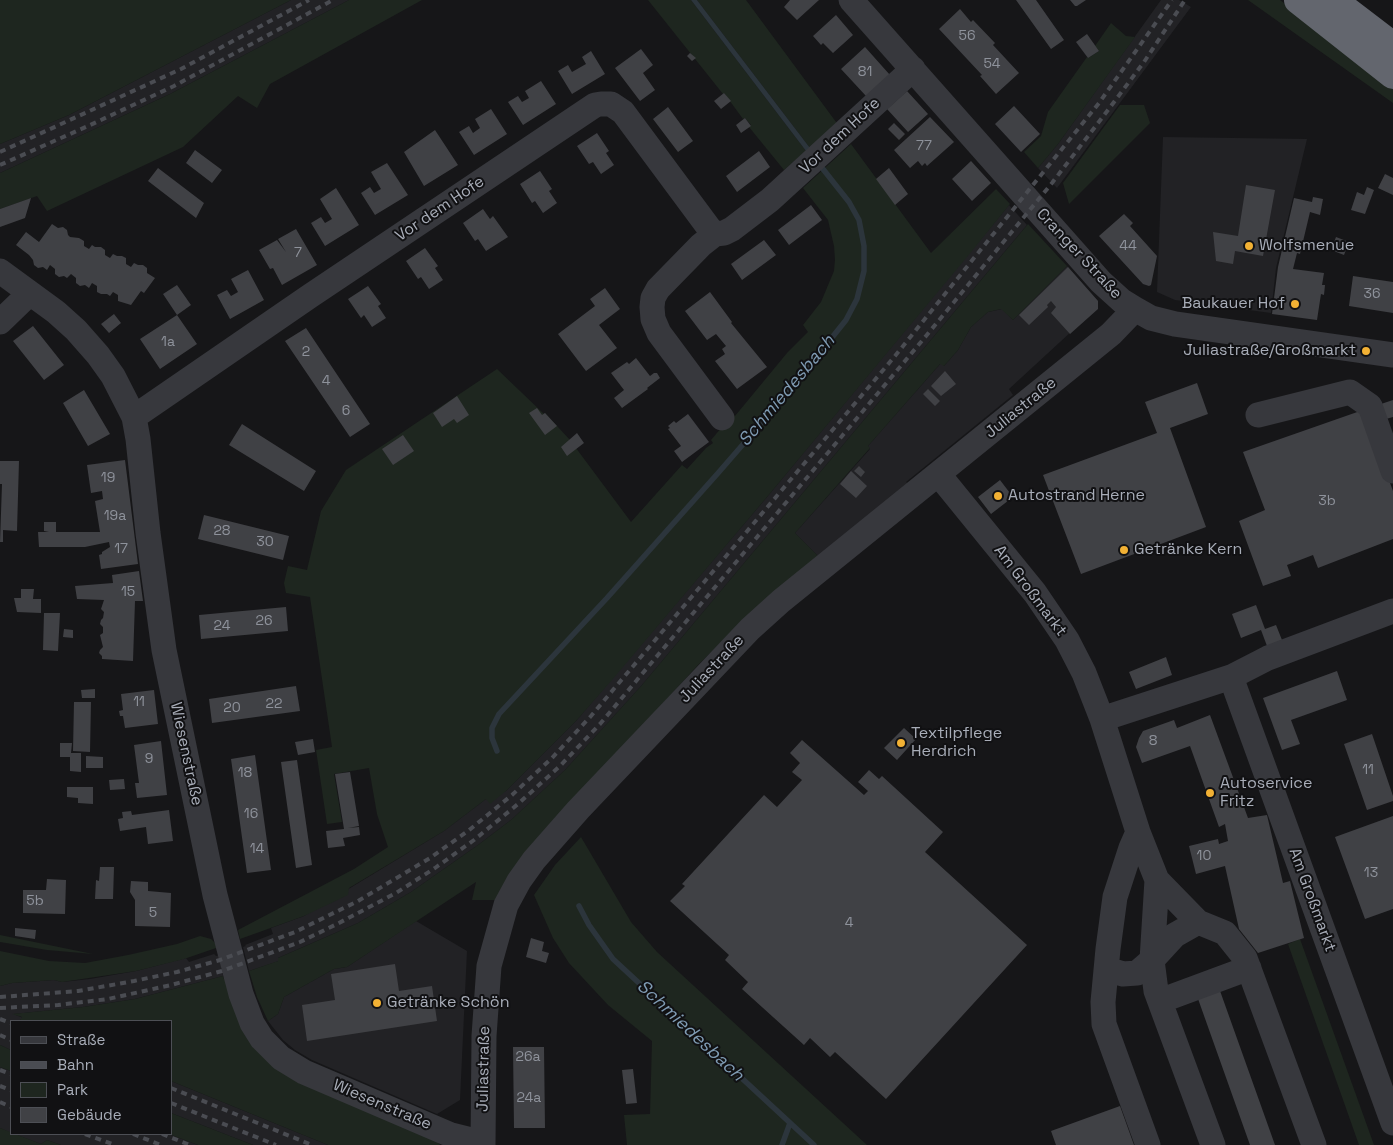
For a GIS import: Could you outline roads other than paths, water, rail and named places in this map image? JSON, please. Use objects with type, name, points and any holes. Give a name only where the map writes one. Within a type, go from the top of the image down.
[{"type":"highway","points":[[1298,0],[1393,75]]},
{"type":"highway","points":[[1333,0],[1393,46]]},
{"type":"street","name":"Cranger Straße","points":[[851,0],[1101,282],[1122,301],[1152,318],[1175,324],[1393,355]]},
{"type":"street","name":"Vor dem Hofe","points":[[722,418],[659,333],[653,319],[653,298],[658,289],[701,245],[715,234],[724,233],[732,229],[770,200],[913,68]]},
{"type":"street","name":"Vor dem Hofe","points":[[134,417],[310,296],[601,104],[611,104],[622,112],[715,234]]},
{"type":"street","name":"Wiesenstraße","points":[[0,271],[56,312],[76,330],[113,376],[134,417],[164,650],[218,904],[241,994],[252,1023],[262,1039],[281,1058],[304,1072],[451,1135],[483,1144]]},
{"type":"street","points":[[0,322],[30,293]]},
{"type":"street","name":"Juliastraße","points":[[483,1144],[484,1036],[489,966],[506,905],[519,881],[534,860],[578,810],[750,628],[788,595],[939,475],[1111,334],[1135,309]]},
{"type":"street","points":[[1258,415],[1350,392],[1370,406],[1393,471]]},
{"type":"street","name":"Am Großmarkt","points":[[939,475],[1035,593],[1067,640],[1084,673],[1102,719],[1138,832],[1158,880],[1198,922],[1225,933],[1248,963]]},
{"type":"street","points":[[1102,719],[1231,677],[1268,658],[1393,611]]},
{"type":"street","name":"Am Großmarkt","points":[[1231,677],[1393,1123]]},
{"type":"street","points":[[1138,832],[1115,897],[1104,1002],[1104,1024],[1148,1145]]},
{"type":"street","name":"Am Großmarkt","points":[[1158,880],[1152,960],[1158,996],[1213,1145]]},
{"type":"street","points":[[1107,969],[1123,974],[1138,973],[1175,935],[1198,922]]},
{"type":"street","points":[[1158,996],[1248,963],[1314,1145]]},
{"type":"waterway","name":"Schmiedesbach","points":[[497,751],[492,738],[492,728],[499,714],[607,598],[719,472],[791,389],[846,320],[857,299],[864,271],[864,246],[859,220],[849,202],[819,164]]},
{"type":"waterway","name":"Schmiedesbach","points":[[579,906],[589,925],[613,959],[814,1145]]},
{"type":"waterway","points":[[782,1145],[790,1123]]},
{"type":"railway","points":[[0,152],[181,69],[309,0]]},
{"type":"railway","points":[[0,165],[174,86],[333,0]]},
{"type":"railway","points":[[0,997],[78,991],[177,972],[220,960],[295,932],[358,901],[430,858],[468,831],[512,795],[552,758],[591,716],[895,356],[1099,103],[1172,0]]},
{"type":"railway","points":[[0,1008],[58,1005],[108,999],[222,971],[300,942],[396,893],[474,840],[518,804],[560,766],[600,724],[926,336],[1052,183],[1144,62],[1185,0]]},
{"type":"railway","points":[[0,1019],[10,1023]]},
{"type":"railway","points":[[0,1035],[10,1040]]},
{"type":"railway","points":[[0,1070],[10,1074]]},
{"type":"railway","points":[[0,1086],[10,1090]]},
{"type":"railway","points":[[172,1088],[312,1145]]},
{"type":"railway","points":[[0,1102],[10,1107]]},
{"type":"railway","points":[[172,1103],[276,1145]]},
{"type":"railway","points":[[88,1135],[115,1145]]},
{"type":"railway","points":[[136,1135],[161,1145]]},
{"type":"railway","points":[[165,1135],[190,1145]]},
{"type":"place","name":"Wolfsmenue","points":[[1249,246]]},
{"type":"place","name":"Baukauer Hof","points":[[1295,304]]},
{"type":"place","name":"Juliastraße/Großmarkt","points":[[1366,351]]},
{"type":"place","name":"Autostrand Herne","points":[[998,496]]},
{"type":"place","name":"Getränke Kern","points":[[1124,550]]},
{"type":"place","name":"Textilpflege Herdrich","points":[[901,743]]},
{"type":"place","name":"Autoservice Fritz","points":[[1210,793]]},
{"type":"place","name":"Getränke Schön","points":[[377,1003]]}]
